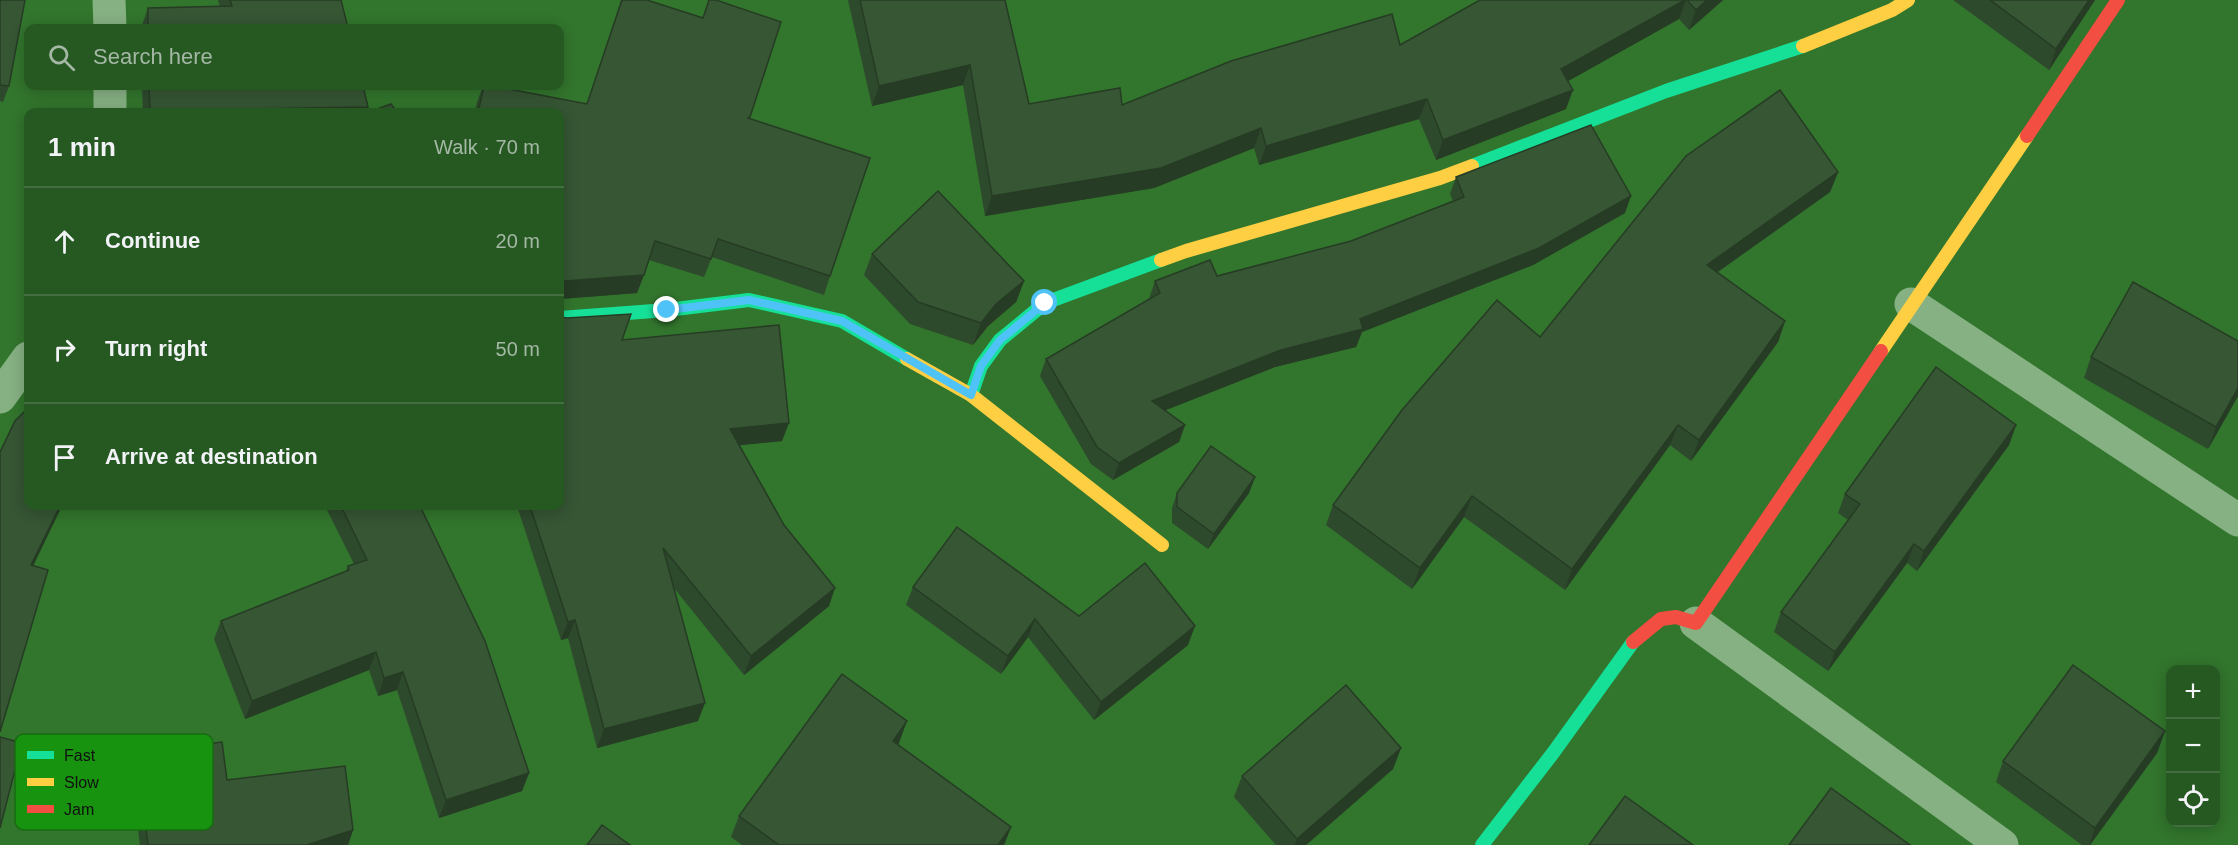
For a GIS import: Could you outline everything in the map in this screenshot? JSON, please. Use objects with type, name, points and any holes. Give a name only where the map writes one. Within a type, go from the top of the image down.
[{"type":"street","points":[[110,0],[110,24]]},
{"type":"street","points":[[971,395],[981,366],[1000,340],[1045,303],[1186,251],[1440,178],[1666,91],[1801,48],[1892,10],[1908,0]]},
{"type":"street","points":[[1696,623],[1911,304],[1982,204],[2118,0]]},
{"type":"street","points":[[110,90],[110,108]]},
{"type":"street","points":[[564,318],[667,310],[749,300],[842,321],[971,395],[1162,545]]},
{"type":"street","points":[[1911,304],[2238,520]]},
{"type":"street","points":[[0,397],[24,364]]},
{"type":"street","points":[[1482,845],[1553,753],[1635,639],[1661,619],[1676,617],[1696,623],[2002,845]]},
{"type":"building","points":[[0,0],[25,0],[9,86],[0,85]]},
{"type":"building","points":[[230,0],[341,0],[347,24],[148,24],[148,8],[232,6]]},
{"type":"building","points":[[622,0],[647,0],[703,18],[709,0],[716,0],[781,22],[748,118],[870,158],[830,276],[718,239],[711,259],[655,241],[644,275],[564,281],[564,108],[479,108],[483,90],[514,90],[587,104]]},
{"type":"building","points":[[860,0],[1005,0],[1029,104],[1120,88],[1122,105],[1231,61],[1392,14],[1400,45],[1480,0],[1685,0],[1561,69],[1573,90],[1443,140],[1427,99],[1266,146],[1261,128],[1161,168],[992,196],[970,65],[879,86]]},
{"type":"building","points":[[1687,0],[1707,0],[1696,10]]},
{"type":"building","points":[[1990,0],[2089,0],[2056,49]]},
{"type":"building","points":[[149,90],[364,90],[368,107],[314,108],[150,108]]},
{"type":"building","points":[[1780,90],[1838,172],[1707,265],[1785,321],[1699,440],[1678,425],[1572,569],[1472,496],[1420,568],[1333,505],[1402,410],[1497,300],[1540,337],[1686,156]]},
{"type":"building","points":[[391,104],[394,108],[380,108]]},
{"type":"building","points":[[1591,125],[1631,196],[1539,248],[1360,319],[1363,329],[1281,350],[1152,401],[1185,425],[1119,463],[1097,447],[1046,359],[1160,293],[1155,281],[1210,260],[1217,276],[1351,241],[1464,197],[1456,177]]},
{"type":"building","points":[[938,191],[1024,281],[996,304],[981,323],[918,302],[872,254]]},
{"type":"building","points":[[2133,282],[2238,341],[2238,388],[2216,427],[2091,357]]},
{"type":"building","points":[[631,314],[622,340],[779,325],[789,423],[730,429],[784,525],[835,588],[751,656],[663,548],[705,703],[604,729],[575,620],[568,622],[531,510],[564,510],[564,318]]},
{"type":"building","points":[[1936,367],[2016,425],[1924,551],[1914,544],[1835,652],[1781,612],[1860,504],[1845,494]]},
{"type":"building","points":[[24,412],[24,510],[58,510],[31,565],[48,570],[0,732],[0,452],[15,421]]},
{"type":"building","points":[[1211,446],[1255,477],[1214,534],[1177,507],[1177,493]]},
{"type":"building","points":[[343,510],[422,510],[485,641],[529,773],[446,800],[403,672],[384,678],[376,652],[252,701],[221,621],[349,570],[348,566],[367,560]]},
{"type":"building","points":[[957,527],[1079,616],[1145,563],[1195,626],[1101,702],[1035,619],[1008,656],[913,587]]},
{"type":"building","points":[[2073,665],[2165,731],[2095,828],[2003,761]]},
{"type":"building","points":[[842,674],[907,721],[893,741],[1011,827],[998,845],[779,845],[739,816]]},
{"type":"building","points":[[1346,685],[1401,748],[1297,839],[1242,776]]},
{"type":"building","points":[[0,737],[15,741],[15,770],[0,828]]},
{"type":"building","points":[[222,742],[227,780],[345,766],[353,830],[307,845],[148,845],[146,830],[213,830],[213,743]]},
{"type":"building","points":[[1831,788],[1910,845],[1789,845]]},
{"type":"building","points":[[1625,796],[1693,845],[1589,845]]},
{"type":"building","points":[[602,825],[630,845],[587,845]]},
{"type":"traffic: fast","points":[[1472,166],[1666,91],[1803,46]]},
{"type":"traffic: fast","points":[[971,395],[981,366],[1000,340],[1045,303],[1161,260]]},
{"type":"traffic: fast","points":[[564,318],[667,310],[749,300],[842,321],[907,359]]},
{"type":"traffic: fast","points":[[1482,845],[1553,753],[1633,642]]},
{"type":"traffic: slow","points":[[1803,46],[1892,10],[1908,0]]},
{"type":"traffic: slow","points":[[1881,351],[2027,136]]},
{"type":"traffic: slow","points":[[1161,260],[1440,178],[1472,166]]},
{"type":"traffic: slow","points":[[907,359],[971,395],[1162,545]]},
{"type":"traffic: jam","points":[[2027,136],[2118,0]]},
{"type":"traffic: jam","points":[[1633,642],[1661,619],[1676,617],[1696,623],[1881,351]]},
{"type":"route","points":[[667,310],[749,300],[842,321],[971,395],[981,366],[1000,340],[1045,303]]}]
